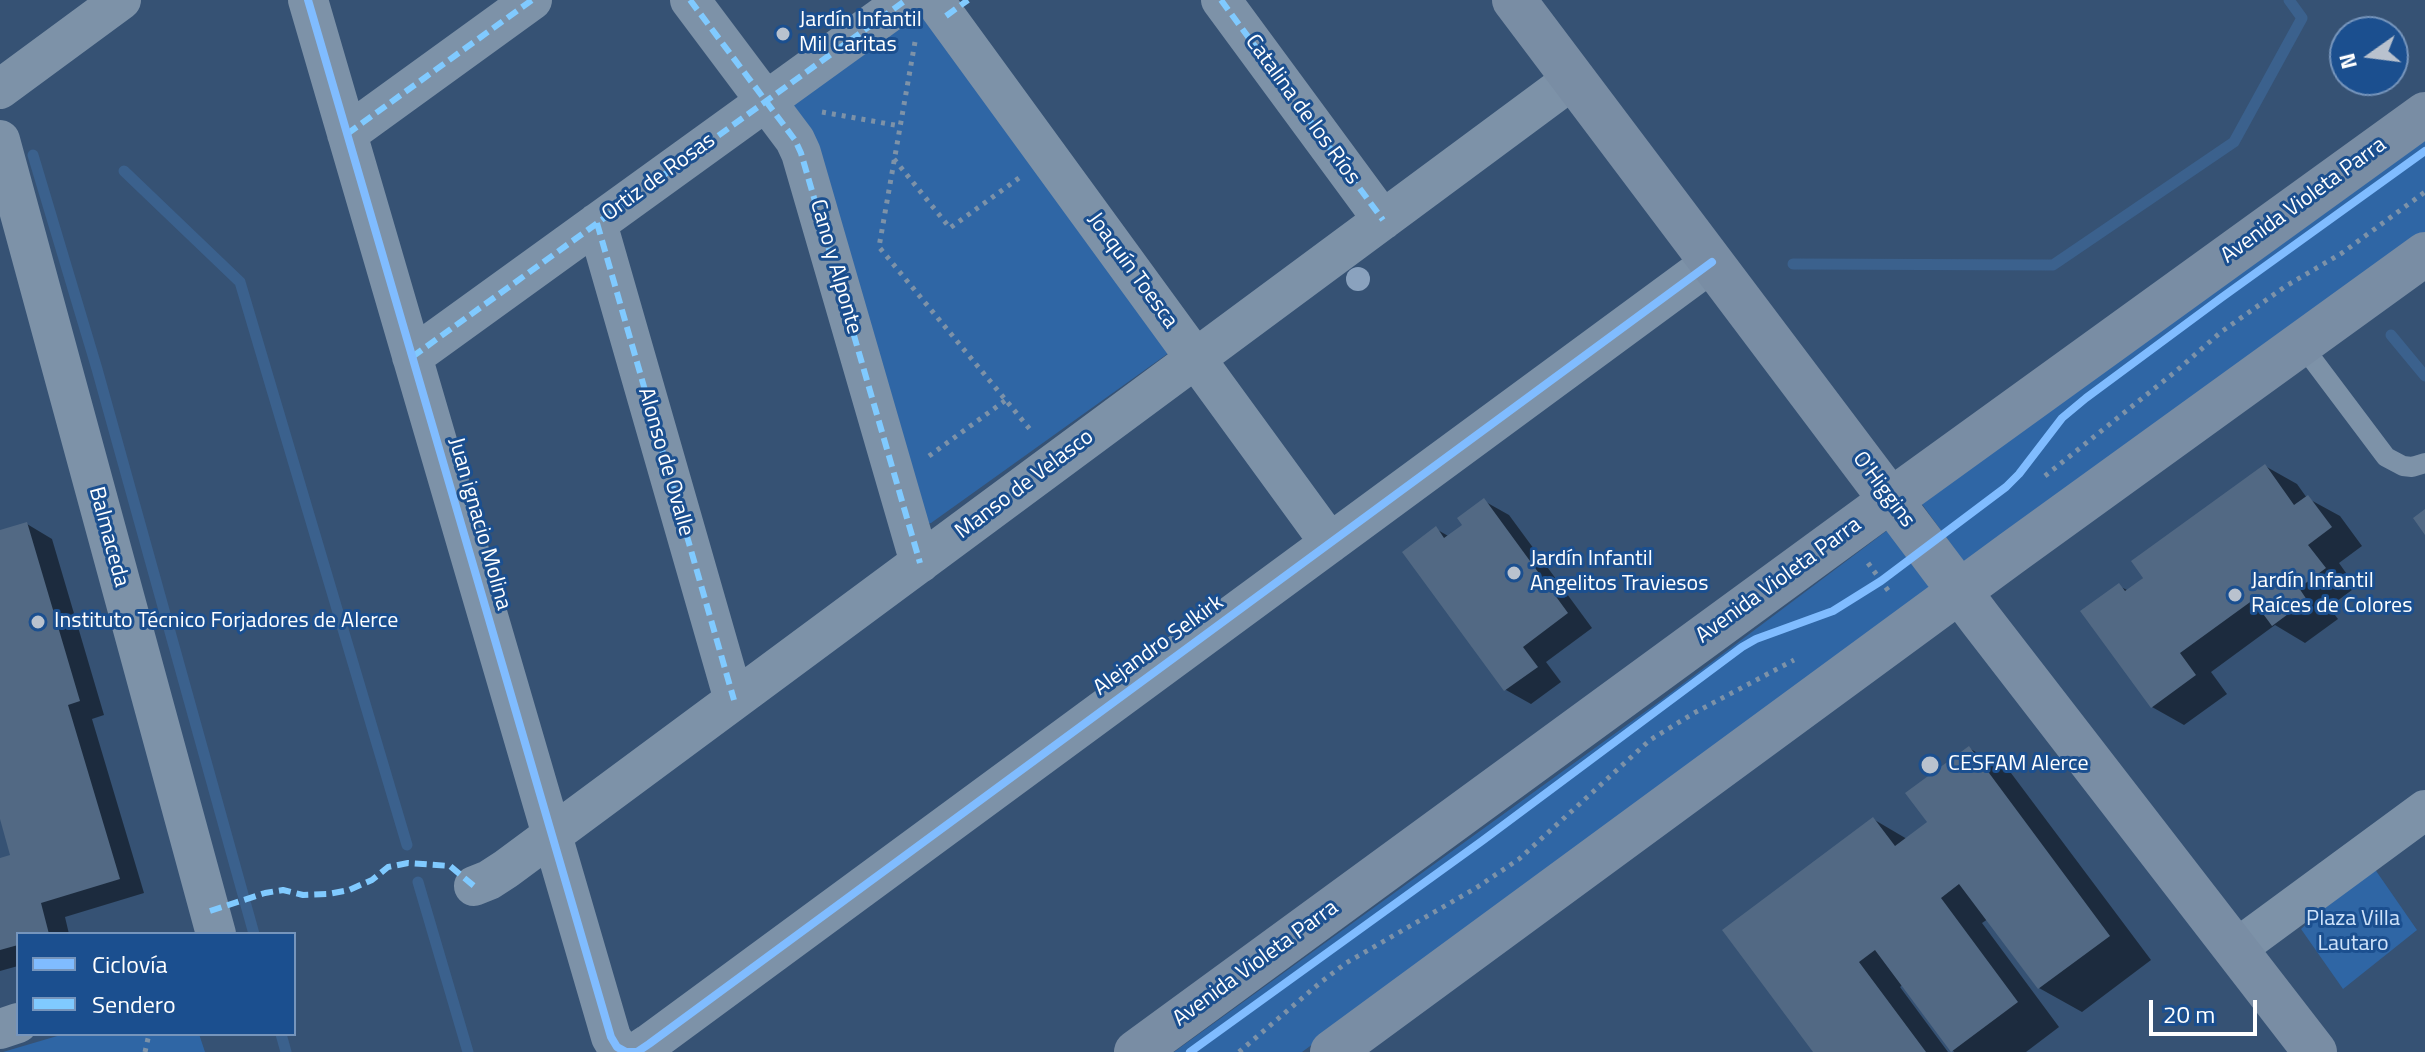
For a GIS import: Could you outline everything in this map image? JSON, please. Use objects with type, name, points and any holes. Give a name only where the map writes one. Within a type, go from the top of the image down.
[{"type":"main road","name":"O'Higgins","points":[[1514,0],[1960,592],[2315,1052]]},
{"type":"main road","name":"Avenida Violeta Parra","points":[[1136,1052],[2425,114]]},
{"type":"main road","points":[[1332,1052],[2425,254]]},
{"type":"street","points":[[0,89],[121,0]]},
{"type":"street","name":"Juan ignacio Molina","points":[[308,0],[611,1037],[617,1047],[626,1052]]},
{"type":"street","points":[[347,134],[532,0]]},
{"type":"street","name":"Cano y Alponte","points":[[690,0],[795,140],[807,166],[920,563]]},
{"type":"street","name":"Catalina de los Ríos","points":[[1221,0],[1383,220]]},
{"type":"street","name":"Ortiz de Rosas","points":[[412,357],[766,101],[934,9]]},
{"type":"street","name":"Joaquín Toesca","points":[[934,9],[1049,156],[1330,543]]},
{"type":"street","name":"Manso de Velasco","points":[[474,886],[506,869],[1573,79]]},
{"type":"street","name":"Balmaceda","points":[[0,140],[215,932]]},
{"type":"street","name":"Alonso de Ovalle","points":[[597,223],[734,700]]},
{"type":"street","name":"Alejandro Selkirk","points":[[626,1052],[637,1052],[649,1044],[1712,262]]},
{"type":"street","points":[[2236,949],[2425,810]]},
{"type":"lane","points":[[2301,344],[2386,457],[2403,466],[2425,463]]},
{"type":"path","points":[[934,9],[900,126],[879,247],[1057,461]]},
{"type":"path","points":[[766,101],[900,126]]},
{"type":"path","points":[[894,159],[950,228],[1049,156]]},
{"type":"path","points":[[2039,480],[2221,332],[2286,286],[2342,253],[2425,192]]},
{"type":"path","points":[[896,479],[1006,400]]},
{"type":"path","points":[[1846,533],[1891,594],[1880,603]]},
{"type":"path","points":[[1872,587],[1927,548]]},
{"type":"path","points":[[1239,1052],[1346,963],[1476,888],[1519,859],[1650,740],[1796,659]]},
{"type":"green space","points":[[917,8],[1170,352],[931,523],[924,524],[786,100]]},
{"type":"green space","points":[[2425,132],[2425,232],[1966,565],[1919,500]]},
{"type":"green space","points":[[1889,529],[1933,589],[1302,1052],[1174,1052],[1660,701]]},
{"type":"green space","name":"Plaza Villa Lautaro","points":[[2372,865],[2417,930],[2343,989],[2301,929]]},
{"type":"green space","points":[[57,1036],[200,1036],[205,1052],[3,1052]]},
{"type":"building","points":[[2265,464],[2294,505],[2308,495],[2332,527],[2308,545],[2326,568],[2299,588],[2307,600],[2272,626],[2253,600],[2180,653],[2196,675],[2151,708],[2080,611],[2119,583],[2125,591],[2143,578],[2131,561]]},
{"type":"building","points":[[1484,498],[1568,613],[1523,647],[1538,667],[1504,691],[1402,552],[1436,526],[1444,538],[1462,525],[1457,518]]},
{"type":"building","points":[[2425,509],[2425,535],[2413,518]]},
{"type":"building","name":"Instituto Técnico Forjadores de Alerce","points":[[27,522],[80,701],[68,705],[120,879],[41,903],[48,932],[16,932],[16,946],[0,950],[0,858],[10,855],[0,819],[0,530]]},
{"type":"building","points":[[1969,746],[2110,936],[2038,989],[1959,884],[1941,898],[2018,1002],[1951,1052],[1875,950],[1859,962],[1926,1052],[1813,1052],[1722,930],[1873,817],[1895,846],[1927,822],[1905,793]]},
{"type":"waterway","points":[[1793,264],[2053,265],[2234,142],[2302,18],[2289,0]]},
{"type":"waterway","points":[[33,155],[97,369],[253,932]]},
{"type":"waterway","points":[[124,171],[240,282],[407,845]]},
{"type":"waterway","points":[[2391,335],[2425,376]]},
{"type":"waterway","points":[[418,882],[468,1052]]},
{"type":"waterway","points":[[282,1036],[286,1052]]},
{"type":"marked path","points":[[347,134],[532,0]]},
{"type":"marked path","points":[[690,0],[795,140],[801,153],[920,563]]},
{"type":"marked path","points":[[412,357],[906,0]]},
{"type":"marked path","points":[[946,16],[968,0]]},
{"type":"marked path","points":[[1221,0],[1383,220]]},
{"type":"marked path","points":[[597,223],[734,700]]},
{"type":"marked path","points":[[210,911],[283,890],[303,895],[349,890],[372,880],[388,867],[408,863],[450,866],[474,886]]},
{"type":"cycle path","points":[[308,0],[611,1037],[617,1047],[626,1052],[637,1052],[649,1044],[1712,262]]},
{"type":"cycle path","points":[[1190,1052],[1482,841],[1742,647],[1833,611],[1881,581],[2006,487],[2062,418],[2086,398],[2425,151]]},
{"type":"place","name":"Jardín Infantil Mil Caritas","points":[[783,34]]},
{"type":"place","name":"Jardín Infantil Angelitos Traviesos","points":[[1514,573]]},
{"type":"place","name":"Jardín Infantil Raíces de Colores","points":[[2235,595]]},
{"type":"place","name":"Instituto Técnico Forjadores de Alerce","points":[[38,622]]},
{"type":"place","name":"CESFAM Alerce","points":[[1930,765]]}]
